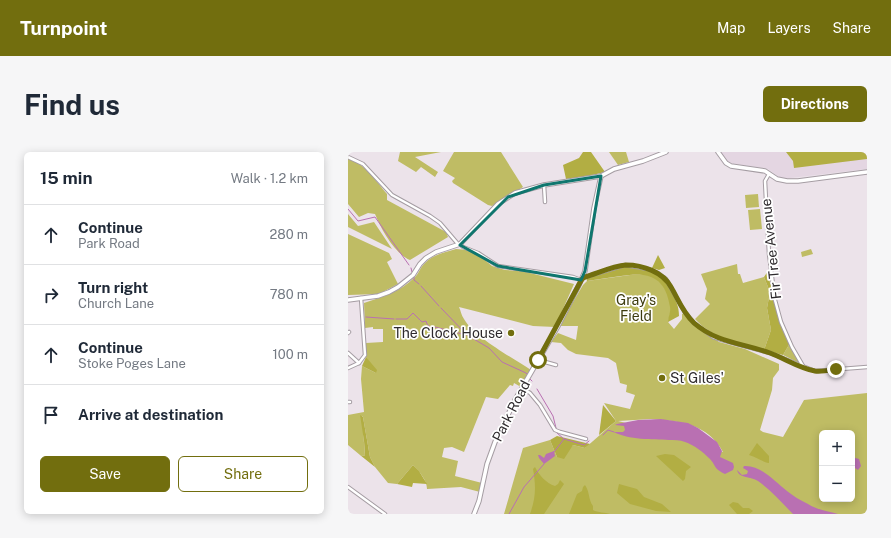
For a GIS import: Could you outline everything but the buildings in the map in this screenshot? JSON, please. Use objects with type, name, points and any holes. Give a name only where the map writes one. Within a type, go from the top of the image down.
[{"type":"main road","points":[[348,300],[378,296],[389,292],[413,275],[420,264],[430,255],[459,244],[498,204],[508,197],[528,189],[544,185],[600,176],[614,169],[644,161],[666,152]]},
{"type":"main road","points":[[718,152],[726,163],[731,166],[760,170],[777,179],[793,181],[867,172]]},
{"type":"main road","name":"Park Road","points":[[474,514],[479,501],[491,452],[522,388],[585,271],[600,176]]},
{"type":"street","points":[[348,157],[363,164],[392,195],[424,212],[440,223],[463,247],[478,252],[498,266],[573,277],[581,280],[585,277],[625,265],[648,269],[658,273],[666,279],[684,311],[694,323],[714,337],[770,353],[815,371],[867,367]]},
{"type":"street","name":"Fir Tree Avenue","points":[[769,174],[766,181],[766,200],[769,254],[775,300],[781,322],[803,366]]},
{"type":"street","points":[[544,185],[546,202]]},
{"type":"street","points":[[348,368],[359,364],[365,355],[361,298]]},
{"type":"street","points":[[348,354],[359,364]]},
{"type":"street","points":[[538,360],[556,365]]},
{"type":"street","points":[[522,388],[530,393],[540,405],[555,430],[586,439]]},
{"type":"street","points":[[348,487],[385,514]]},
{"type":"highlighted area","points":[[601,176],[585,271],[581,280],[498,266],[460,245],[508,197],[544,185]]},
{"type":"shaded area","points":[[583,152],[591,152],[605,172],[584,177],[566,179],[563,165],[579,158]]},
{"type":"shaded area","points":[[720,152],[867,152],[867,169],[782,179],[768,169],[727,162]]},
{"type":"shaded area","points":[[786,152],[867,152],[867,159],[794,168],[793,161]]},
{"type":"shaded area","points":[[658,255],[665,268],[659,270],[652,268]]},
{"type":"shaded area","points":[[625,267],[640,268],[653,272],[664,280],[676,301],[679,316],[668,322],[670,309],[668,297],[660,283],[654,278],[631,275],[587,281],[586,277]]},
{"type":"shaded area","points":[[768,271],[770,283],[775,292],[779,320],[790,343],[783,355],[764,350],[771,330],[767,308],[770,292],[764,277]]},
{"type":"shaded area","points":[[366,357],[377,370],[376,373],[362,366]]},
{"type":"shaded area","points":[[603,405],[616,421],[599,435]]},
{"type":"shaded area","points":[[360,415],[363,417],[370,457],[375,467],[360,455],[365,456]]},
{"type":"shaded area","points":[[661,419],[688,423],[698,428],[717,442],[722,451],[720,457],[733,463],[733,470],[725,474],[721,472],[701,451],[683,441],[633,438],[614,432],[623,432],[625,430],[624,426],[615,425],[617,424],[638,420]]},
{"type":"shaded area","points":[[557,436],[590,444],[585,448],[573,445],[564,459],[557,457],[550,440]]},
{"type":"shaded area","points":[[757,443],[769,456],[769,463],[749,455]]},
{"type":"shaded area","points":[[554,451],[555,456],[544,464],[539,458],[538,455],[544,458],[546,454]]},
{"type":"shaded area","points":[[665,454],[674,455],[691,467],[686,471],[685,479],[683,481],[656,456]]},
{"type":"shaded area","points":[[855,458],[859,459],[861,466],[858,470],[855,468]]},
{"type":"shaded area","points":[[413,465],[419,471],[427,484],[413,483],[412,487],[397,484]]},
{"type":"shaded area","points":[[744,466],[750,466],[762,471],[792,495],[811,506],[838,514],[793,514],[772,492],[758,481],[740,475],[737,470],[742,475],[747,474],[748,471],[743,468]]},
{"type":"shaded area","points":[[535,467],[541,476],[549,483],[555,486],[560,480],[564,484],[544,514],[530,514],[534,497],[535,481],[533,469]]},
{"type":"shaded area","points":[[619,484],[637,489],[644,497],[662,504],[671,512],[656,511],[630,504],[617,493]]},
{"type":"shaded area","points":[[585,485],[588,490],[593,510],[610,514],[569,514],[577,494],[582,491]]},
{"type":"shaded area","points":[[733,502],[738,503],[743,508],[749,508],[753,511],[749,514],[737,514],[729,505]]},
{"type":"green space","points":[[400,152],[441,152],[415,157],[438,172],[435,177],[421,167],[416,172],[398,161]]},
{"type":"green space","points":[[454,152],[501,152],[523,187],[492,206],[488,205],[453,183],[452,181],[455,178],[443,171]]},
{"type":"green space","points":[[609,152],[626,152],[629,162],[618,165]]},
{"type":"green space","points":[[348,158],[360,164],[370,173],[387,194],[387,200],[446,232],[448,237],[410,260],[404,257],[389,240],[375,214],[368,213],[359,217],[348,204]]},
{"type":"green space","points":[[758,194],[759,207],[746,208],[745,195]]},
{"type":"green space","points":[[760,209],[762,229],[750,230],[748,210]]},
{"type":"green space","points":[[348,214],[358,226],[374,222],[392,249],[348,227]]},
{"type":"green space","points":[[348,234],[389,253],[392,259],[387,262],[398,284],[379,294],[348,295]]},
{"type":"green space","points":[[456,249],[468,250],[479,255],[492,266],[505,270],[522,271],[574,284],[555,327],[533,326],[459,307],[462,316],[476,333],[494,347],[531,370],[521,387],[514,383],[513,386],[510,385],[498,399],[486,397],[464,452],[452,447],[444,448],[442,457],[458,461],[455,476],[482,483],[480,492],[461,487],[427,489],[424,479],[413,465],[397,484],[388,483],[375,467],[370,457],[362,416],[365,456],[360,455],[348,445],[348,415],[364,412],[361,379],[362,366],[376,373],[366,357],[366,343],[383,342],[383,329],[373,329],[373,327],[365,328],[364,303],[390,294],[403,287],[416,276],[428,260],[439,254]]},
{"type":"green space","points":[[811,249],[813,254],[802,257],[801,252]]},
{"type":"green space","points":[[737,264],[738,274],[740,274],[743,283],[764,277],[770,292],[767,308],[771,330],[764,350],[717,336],[702,326],[695,319],[710,304],[705,299],[707,289],[701,274]]},
{"type":"green space","name":"Gray's Field","points":[[630,275],[652,276],[660,282],[666,290],[670,300],[671,310],[668,322],[674,329],[682,319],[682,314],[684,313],[719,342],[745,349],[779,364],[779,370],[773,378],[772,390],[760,430],[763,432],[783,437],[804,400],[867,393],[867,514],[504,514],[523,448],[550,440],[557,457],[573,445],[585,448],[616,421],[604,403],[630,409],[635,395],[626,392],[627,385],[620,383],[616,363],[608,358],[576,354],[568,350],[561,343],[551,342],[558,333],[576,340],[578,326],[559,326],[583,285],[587,281]],"holes":[[[651,419],[672,421],[692,426],[710,435],[723,452],[683,437],[618,421]]]},
{"type":"green space","points":[[790,343],[800,361],[799,363],[783,355]]},
{"type":"waterway","points":[[348,209],[358,221],[375,217],[409,265]]},
{"type":"waterway","points":[[411,268],[412,272]]},
{"type":"waterway","points":[[414,277],[414,280],[419,284]]},
{"type":"waterway","points":[[421,286],[439,306]]},
{"type":"waterway","points":[[441,308],[467,335],[489,348],[502,362],[528,375]]},
{"type":"waterway","points":[[396,319],[407,319],[413,313],[422,322],[426,321],[431,328],[435,327],[466,335]]},
{"type":"waterway","points":[[366,317],[394,319]]},
{"type":"waterway","points":[[537,389],[553,416],[556,428]]},
{"type":"waterway","points":[[603,435],[608,430],[614,432]]},
{"type":"waterway","points":[[557,433],[564,439],[584,445],[589,441]]},
{"type":"waterway","points":[[554,452],[564,439]]},
{"type":"waterway","points":[[509,514],[524,487],[544,464]]},
{"type":"place","name":"The Clock House","points":[[511,333]]},
{"type":"place","name":"St Giles'","points":[[662,378]]},
{"type":"route","points":[[538,360],[558,326],[582,279],[625,265],[648,269],[658,273],[666,279],[684,311],[694,323],[714,337],[770,353],[815,371],[836,369]]}]
